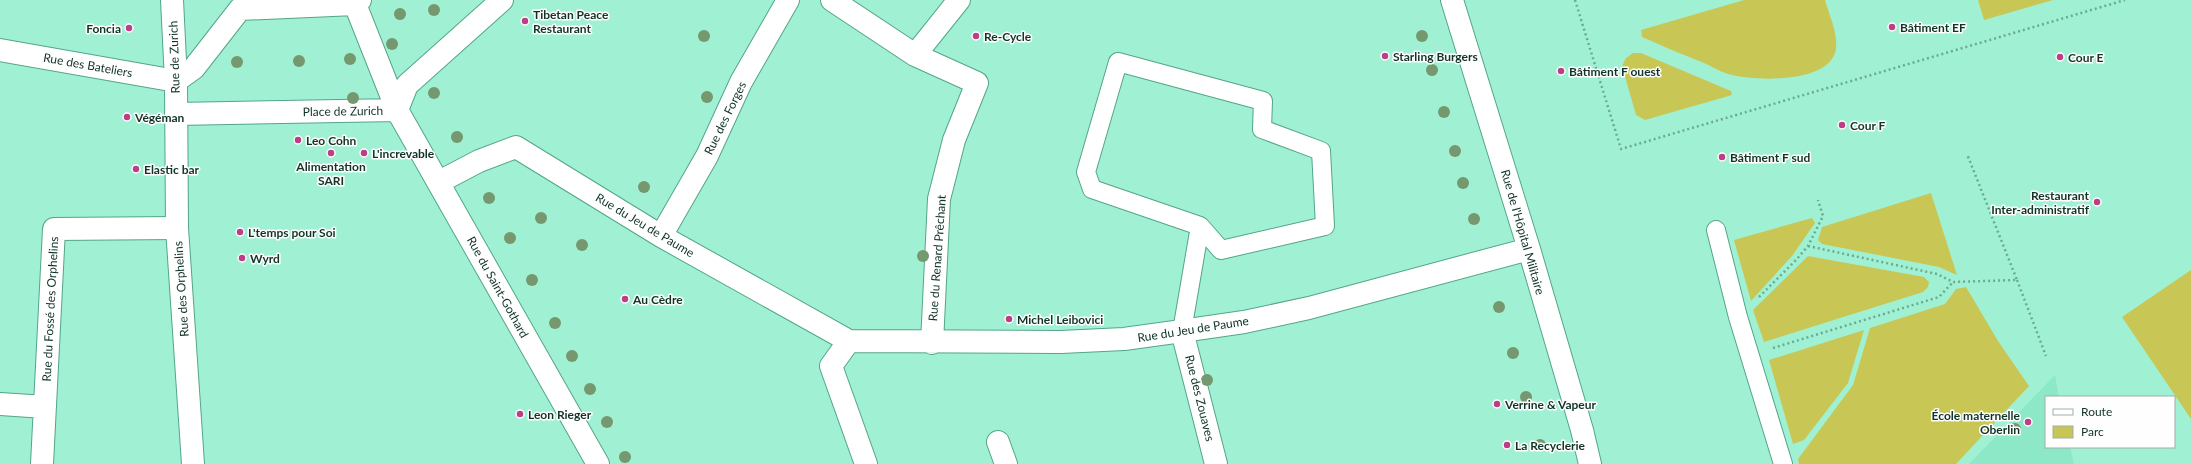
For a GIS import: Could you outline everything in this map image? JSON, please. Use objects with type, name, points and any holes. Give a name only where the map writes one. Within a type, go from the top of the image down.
[{"type":"street","name":"Rue de Zurich","points":[[172,0],[176,114]]},
{"type":"street","points":[[397,110],[407,85],[502,0]]},
{"type":"street","name":"Rue des Forges","points":[[661,236],[707,156],[742,82],[788,0]]},
{"type":"street","name":"Rue du Renard Prêchant","points":[[832,0],[915,55],[977,83],[954,140],[939,199],[932,343]]},
{"type":"street","points":[[915,55],[959,0]]},
{"type":"street","name":"Rue de l'Hôpital Militaire","points":[[1452,0],[1529,249],[1582,430],[1590,464]]},
{"type":"street","points":[[176,81],[194,68],[240,9],[357,2]]},
{"type":"street","name":"Place de Zurich","points":[[176,114],[397,110],[357,2]]},
{"type":"street","name":"Rue des Bateliers","points":[[0,50],[176,81]]},
{"type":"street","name":"Rue du Saint-Gothard","points":[[397,110],[598,464]]},
{"type":"street","name":"Rue des Orphelins","points":[[176,114],[177,228],[193,464]]},
{"type":"street","name":"Rue du Jeu de Paume","points":[[439,182],[479,161],[516,147],[661,236],[849,341],[932,343],[1061,342],[1124,339],[1244,322],[1309,308],[1529,249]]},
{"type":"street","name":"Rue du Fossé des Orphelins","points":[[42,464],[54,228],[177,228]]},
{"type":"street","name":"Rue des Zouaves","points":[[1182,331],[1216,464]]},
{"type":"street","points":[[849,341],[831,366],[866,464]]},
{"type":"street","points":[[0,404],[45,407]]},
{"type":"street","points":[[998,442],[1006,464]]},
{"type":"lane","points":[[1118,62],[1263,101],[1262,128],[1321,151],[1325,226],[1221,250],[1200,226],[1092,189],[1086,172],[1118,62]]},
{"type":"lane","points":[[1182,331],[1200,226]]},
{"type":"lane","points":[[1716,230],[1738,317],[1783,464]]},
{"type":"path","points":[[1574,0],[1621,149],[2125,0]]},
{"type":"path","points":[[1966,154],[2046,356]]},
{"type":"path","points":[[1738,317],[1796,260],[1808,246],[1823,216],[1818,200]]},
{"type":"path","points":[[1808,246],[1937,274],[1953,282],[2017,280]]},
{"type":"path","points":[[1750,356],[1939,296],[1953,282]]},
{"type":"shaded area","name":"École maternelle Oberlin","points":[[2055,375],[2059,396],[2045,396],[2045,448],[2070,448],[2074,464],[1969,464]]},
{"type":"green space","points":[[1744,0],[1825,0],[1836,40],[1835,53],[1829,63],[1818,70],[1805,75],[1789,78],[1773,79],[1743,77],[1725,73],[1642,37],[1641,30]]},
{"type":"green space","points":[[1978,0],[2053,0],[1984,20]]},
{"type":"green space","points":[[1633,53],[1641,53],[1731,91],[1732,95],[1645,120],[1636,115],[1622,66],[1626,58]]},
{"type":"green space","points":[[1931,193],[1957,275],[1939,267],[1822,244],[1818,240],[1822,227]]},
{"type":"green space","points":[[1812,218],[1815,223],[1792,256],[1751,301],[1734,240]]},
{"type":"green space","points":[[1808,256],[1924,277],[1929,282],[1928,287],[1923,292],[1764,342],[1753,310]]},
{"type":"green space","points":[[2191,270],[2191,419],[2122,317]]},
{"type":"green space","points":[[1966,287],[1998,341],[2029,386],[1956,464],[1799,464],[1798,459],[1853,385],[1870,328],[1945,304],[1956,289]]},
{"type":"green space","points":[[1864,330],[1848,383],[1804,440],[1793,444],[1769,360]]},
{"type":"place","name":"Tibetan Peace Restaurant","points":[[525,21]]},
{"type":"place","name":"Bâtiment EF","points":[[1892,27]]},
{"type":"place","name":"Foncia","points":[[129,28]]},
{"type":"place","name":"Re-Cycle","points":[[976,36]]},
{"type":"place","name":"Starling Burgers","points":[[1385,56]]},
{"type":"place","name":"Cour E","points":[[2060,57]]},
{"type":"place","name":"Bâtiment F ouest","points":[[1561,71]]},
{"type":"place","name":"Végéman","points":[[127,117]]},
{"type":"place","name":"Cour F","points":[[1842,125]]},
{"type":"place","name":"Leo Cohn","points":[[298,140]]},
{"type":"place","name":"Alimentation SARI","points":[[331,153]]},
{"type":"place","name":"L'increvable","points":[[364,153]]},
{"type":"place","name":"Bâtiment F sud","points":[[1722,157]]},
{"type":"place","name":"Elastic bar","points":[[136,169]]},
{"type":"place","name":"Restaurant Inter-administratif","points":[[2097,202]]},
{"type":"place","name":"L'temps pour Soi","points":[[240,232]]},
{"type":"place","name":"Wyrd","points":[[242,258]]},
{"type":"place","name":"Au Cèdre","points":[[625,299]]},
{"type":"place","name":"Michel Leibovici","points":[[1009,319]]},
{"type":"place","name":"Verrine & Vapeur","points":[[1497,404]]},
{"type":"place","name":"Leon Rieger","points":[[520,414]]},
{"type":"place","name":"École maternelle Oberlin","points":[[2028,422]]},
{"type":"place","name":"La Recyclerie","points":[[1507,445]]}]
